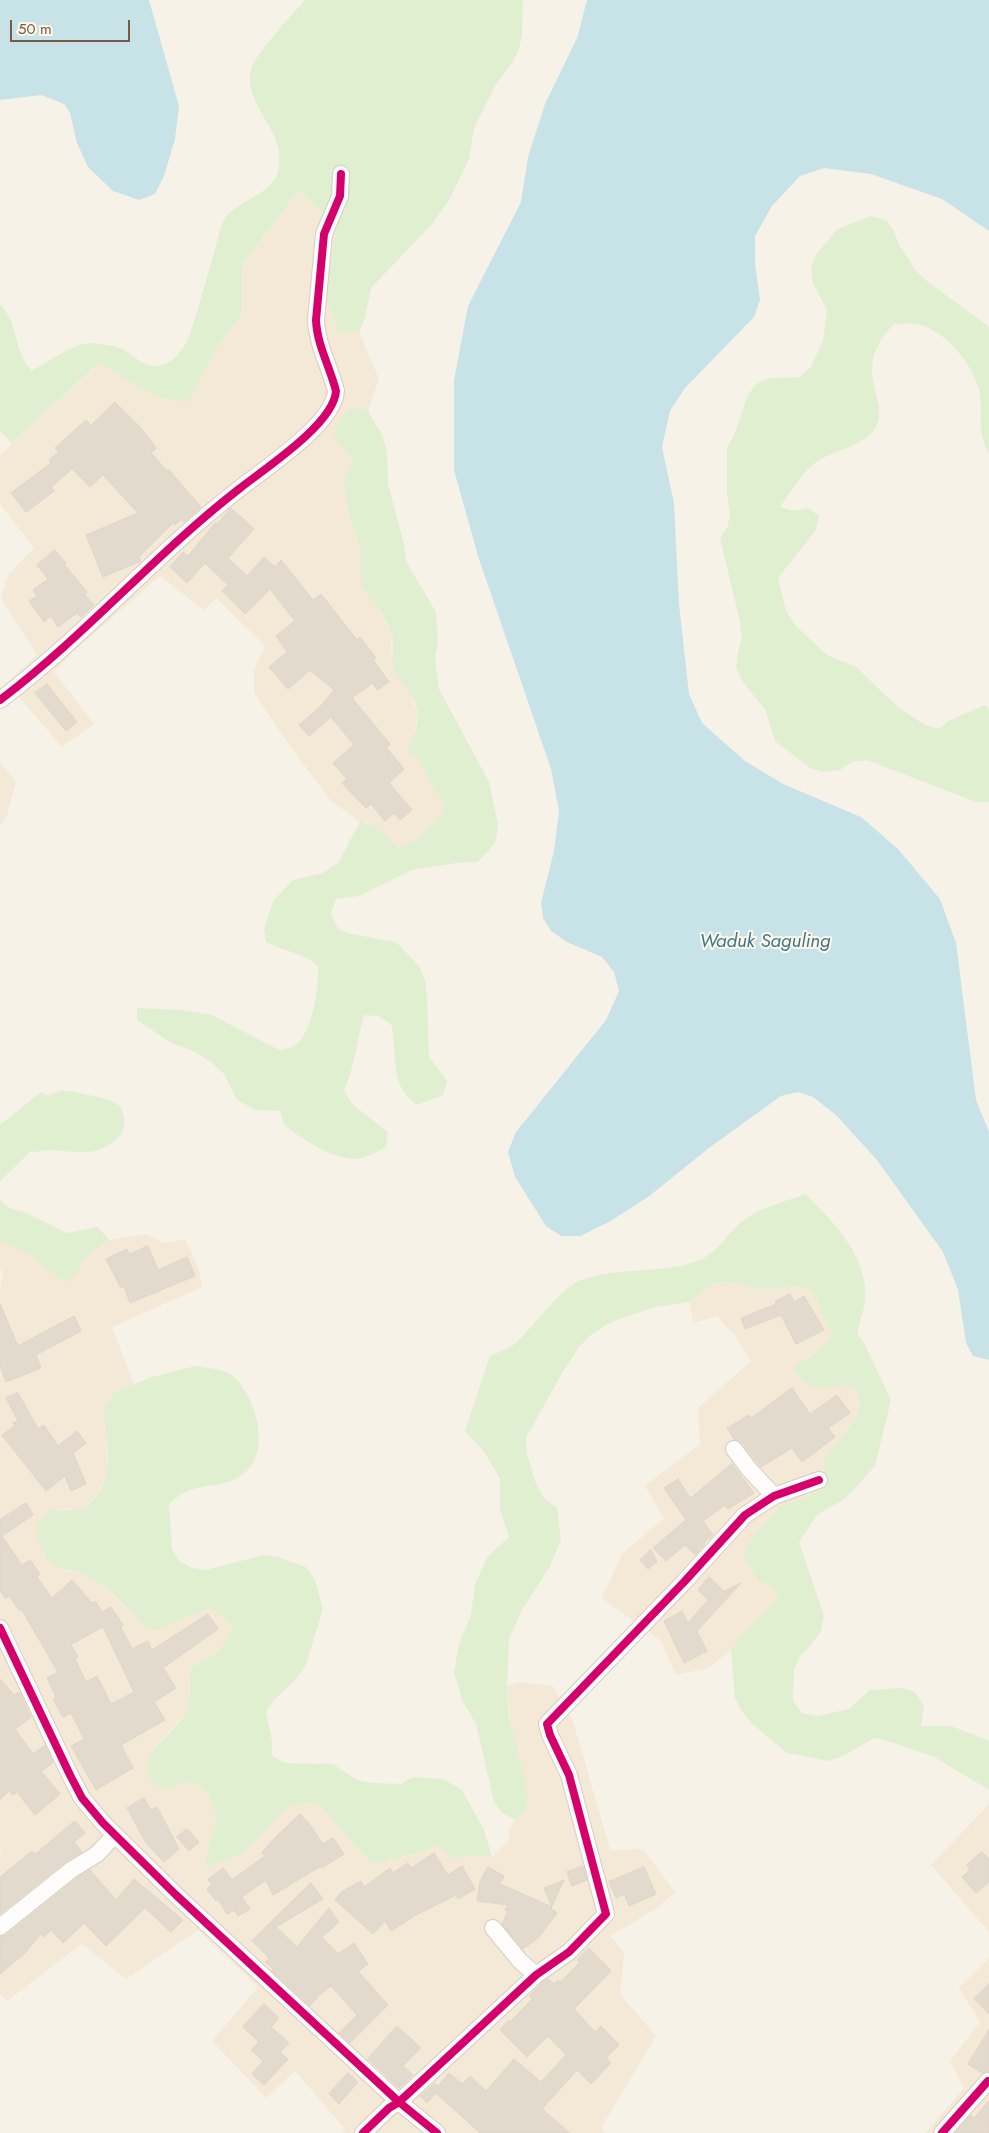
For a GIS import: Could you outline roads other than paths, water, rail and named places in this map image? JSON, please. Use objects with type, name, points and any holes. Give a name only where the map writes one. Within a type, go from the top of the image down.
[{"type":"street","points":[[0,700],[40,669],[221,503],[306,437],[327,414],[336,398],[336,391],[318,339],[316,320],[324,234],[340,196],[341,174]]},
{"type":"street","points":[[734,1449],[749,1469],[774,1496]]},
{"type":"street","points":[[363,2133],[536,1975],[569,1952],[606,1914],[569,1775],[550,1735],[547,1724],[684,1582],[745,1514],[774,1496],[819,1480]]},
{"type":"street","points":[[0,1628],[82,1798],[115,1835],[176,1895],[399,2102],[436,2133]]},
{"type":"street","points":[[0,1928],[71,1870],[97,1854],[115,1835]]},
{"type":"street","points":[[493,1928],[520,1961],[536,1975]]},
{"type":"street","points":[[942,2133],[988,2081]]},
{"type":"water","points":[[0,0],[149,0],[179,106],[175,139],[164,176],[155,194],[139,200],[113,191],[88,167],[77,143],[70,113],[64,104],[41,95],[0,100]]},
{"type":"water","name":"Waduk Saguling","points":[[587,0],[989,0],[989,231],[942,199],[871,174],[824,168],[800,176],[772,206],[755,236],[755,264],[760,300],[754,317],[685,388],[670,411],[662,447],[674,503],[679,604],[689,694],[702,723],[745,761],[783,784],[861,817],[898,849],[940,899],[956,943],[976,1100],[989,1132],[989,1360],[973,1356],[966,1343],[958,1290],[943,1252],[877,1160],[836,1115],[813,1097],[798,1092],[781,1096],[709,1148],[648,1197],[609,1222],[580,1236],[561,1236],[546,1226],[515,1177],[508,1152],[516,1132],[606,1020],[619,991],[614,972],[602,957],[567,942],[551,931],[543,918],[541,903],[554,851],[559,811],[551,769],[478,556],[454,470],[454,380],[468,306],[521,202],[528,157],[545,104],[577,38]]}]
